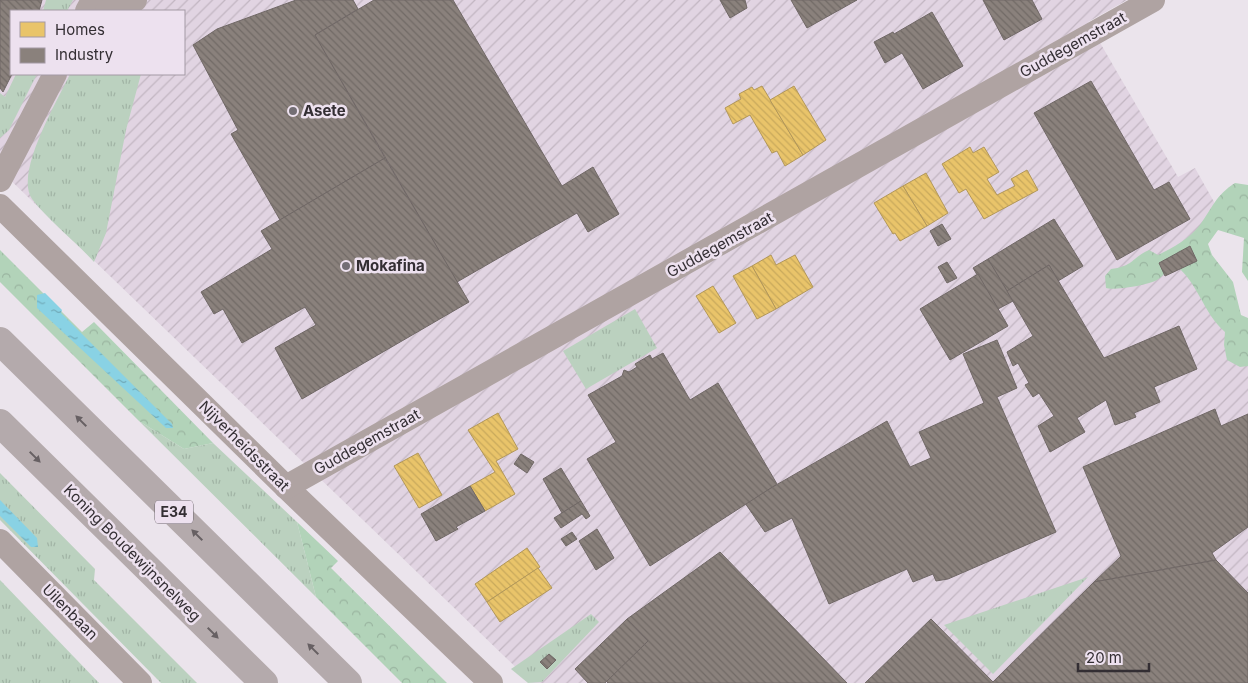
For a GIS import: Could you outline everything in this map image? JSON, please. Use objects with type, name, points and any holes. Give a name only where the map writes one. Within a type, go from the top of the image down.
[{"type":"highway","name":"E34","points":[[0,341],[348,683]]},
{"type":"highway","name":"Koning Boudewijnsnelweg","points":[[0,423],[264,683]]},
{"type":"street","points":[[110,10],[136,0]]},
{"type":"street","name":"Guddegemstraat","points":[[286,487],[1153,0]]},
{"type":"street","points":[[0,180],[54,75]]},
{"type":"street","name":"Nijverheidsstraat","points":[[0,206],[286,487],[491,683]]},
{"type":"street","name":"Uilenbaan","points":[[0,541],[140,683]]},
{"type":"shaded area","points":[[0,0],[1127,0],[1088,22],[1178,177],[1195,168],[1227,225],[1198,242],[1248,355],[1248,683],[532,683],[0,170]]},
{"type":"green space","points":[[46,0],[73,0],[68,10],[43,10]]},
{"type":"green space","points":[[16,75],[36,75],[9,130],[0,138],[0,93],[5,97]]},
{"type":"green space","points":[[70,75],[141,75],[126,130],[106,233],[94,262],[39,207],[32,199],[28,187],[33,155],[48,118]]},
{"type":"green space","points":[[1235,183],[1248,185],[1248,281],[1242,272],[1244,238],[1218,230],[1208,244],[1212,255],[1233,282],[1241,315],[1248,318],[1248,366],[1240,367],[1227,360],[1224,345],[1225,332],[1211,316],[1189,280],[1175,265],[1157,280],[1131,287],[1106,288],[1105,276],[1111,269],[1128,264],[1149,250],[1158,255],[1186,239],[1200,225],[1219,197]]},
{"type":"green space","points":[[0,250],[82,332],[94,322],[213,443],[184,449],[139,421],[0,282]]},
{"type":"green space","points":[[635,309],[657,348],[586,389],[563,351]]},
{"type":"green space","points":[[139,421],[184,449],[213,443],[297,522],[316,597]]},
{"type":"green space","points":[[0,473],[95,569],[94,580],[197,683],[161,683],[0,520]]},
{"type":"green space","points":[[297,522],[338,561],[331,568],[447,683],[402,683],[316,597]]},
{"type":"green space","points":[[1088,577],[993,674],[944,625]]},
{"type":"green space","points":[[0,580],[99,683],[0,683]]},
{"type":"green space","points":[[591,614],[599,622],[542,682],[528,683],[511,669]]},
{"type":"water","points":[[45,293],[62,310],[61,313],[172,424],[173,428],[166,428],[37,308],[37,295]]},
{"type":"water","points":[[0,500],[37,538],[38,547],[31,547],[0,516]]},
{"type":"building: Homes","points":[[762,86],[803,155],[785,166],[777,151],[772,153],[750,115],[733,124],[725,108],[741,99],[739,94],[752,87],[754,90]]},
{"type":"building: Homes","points":[[794,86],[826,140],[803,155],[770,100]]},
{"type":"building: Homes","points":[[970,147],[973,153],[984,147],[999,172],[987,179],[997,195],[1015,186],[1011,179],[1027,170],[1038,190],[984,219],[966,189],[959,193],[942,164]]},
{"type":"building: Homes","points":[[926,173],[948,213],[927,226],[903,186]]},
{"type":"building: Homes","points":[[903,186],[927,226],[900,241],[895,233],[893,234],[874,203]]},
{"type":"building: Homes","points":[[771,255],[776,265],[795,255],[813,287],[776,309],[752,266]]},
{"type":"building: Homes","points":[[752,266],[776,309],[757,319],[733,276]]},
{"type":"building: Homes","points":[[713,286],[736,323],[719,333],[696,296]]},
{"type":"building: Homes","points":[[498,413],[518,449],[496,461],[515,494],[485,511],[470,486],[495,472],[468,430]]},
{"type":"building: Homes","points":[[418,453],[442,495],[419,508],[394,466]]},
{"type":"building: Homes","points":[[527,548],[540,567],[487,602],[475,584]]},
{"type":"building: Homes","points":[[538,568],[552,588],[500,622],[487,602]]},
{"type":"building: Industry","points":[[0,0],[42,0],[39,10],[10,10],[12,75],[3,92],[0,88]]},
{"type":"building: Industry","name":"Asete","points":[[296,0],[353,0],[358,9],[315,35],[385,158],[280,220],[231,134],[238,130],[193,45],[217,29]]},
{"type":"building: Industry","points":[[374,0],[453,0],[562,186],[593,167],[619,214],[588,232],[577,213],[457,282],[315,35]]},
{"type":"building: Industry","points":[[720,0],[745,0],[747,8],[730,18]]},
{"type":"building: Industry","points":[[791,0],[857,0],[807,28]]},
{"type":"building: Industry","points":[[983,0],[1032,0],[1042,19],[1004,40]]},
{"type":"building: Industry","points":[[932,12],[963,66],[923,89],[902,53],[885,63],[874,42],[893,32],[894,34]]},
{"type":"building: Industry","points":[[1091,81],[1154,190],[1169,182],[1190,219],[1117,260],[1034,113]]},
{"type":"building: Industry","name":"Mokafina","points":[[385,158],[469,302],[302,399],[275,348],[316,325],[305,307],[242,343],[223,309],[214,314],[201,292],[272,249],[261,231]]},
{"type":"building: Industry","points":[[1054,219],[1083,266],[1058,281],[1049,265],[1007,291],[988,259]]},
{"type":"building: Industry","points":[[942,224],[951,239],[938,246],[930,231]]},
{"type":"building: Industry","points":[[1190,246],[1197,261],[1165,276],[1159,263]]},
{"type":"building: Industry","points":[[988,259],[1013,301],[998,309],[973,268]]},
{"type":"building: Industry","points":[[947,262],[957,278],[947,283],[938,267]]},
{"type":"building: Industry","points":[[1049,265],[1104,358],[1179,326],[1197,369],[1154,387],[1160,402],[1134,413],[1136,417],[1115,425],[1106,400],[1077,418],[1085,432],[1050,452],[1038,426],[1054,416],[1039,393],[1033,397],[1025,385],[1029,383],[1018,363],[1013,366],[1007,352],[1033,336],[1007,291]]},
{"type":"building: Industry","points":[[978,274],[1008,326],[950,360],[920,309]]},
{"type":"building: Industry","points":[[997,340],[1017,388],[997,397],[1056,532],[948,579],[936,581],[933,574],[913,582],[907,569],[829,604],[792,518],[765,532],[745,503],[887,421],[910,467],[931,458],[919,432],[984,403],[963,354]]},
{"type":"building: Industry","points":[[663,353],[690,400],[718,383],[777,484],[650,566],[587,459],[616,442],[588,395],[622,376],[624,370],[629,372],[637,367],[635,364],[650,355],[652,359]]},
{"type":"building: Industry","points":[[1215,409],[1221,426],[1248,414],[1248,527],[1212,553],[1216,560],[1094,582],[1121,556],[1083,467]]},
{"type":"building: Industry","points":[[521,454],[534,462],[527,473],[514,464]]},
{"type":"building: Industry","points":[[561,468],[581,501],[562,513],[543,479]]},
{"type":"building: Industry","points":[[470,486],[485,511],[436,541],[421,514]]},
{"type":"building: Industry","points":[[581,501],[590,516],[586,519],[582,514],[561,528],[554,518]]},
{"type":"building: Industry","points":[[597,529],[614,558],[596,570],[579,541]]},
{"type":"building: Industry","points":[[572,532],[577,539],[566,546],[561,539]]},
{"type":"building: Industry","points":[[720,552],[847,683],[608,683],[606,681],[648,641],[627,619]]},
{"type":"building: Industry","points":[[1216,560],[1248,593],[1248,683],[865,683],[931,619],[993,682],[1094,582]]},
{"type":"building: Industry","points":[[627,619],[648,641],[605,683],[588,683],[575,669]]},
{"type":"building: Industry","points":[[549,654],[556,660],[547,669],[540,662]]},
{"type":"place","name":"Asete","points":[[293,111]]},
{"type":"place","name":"Mokafina","points":[[346,266]]}]
